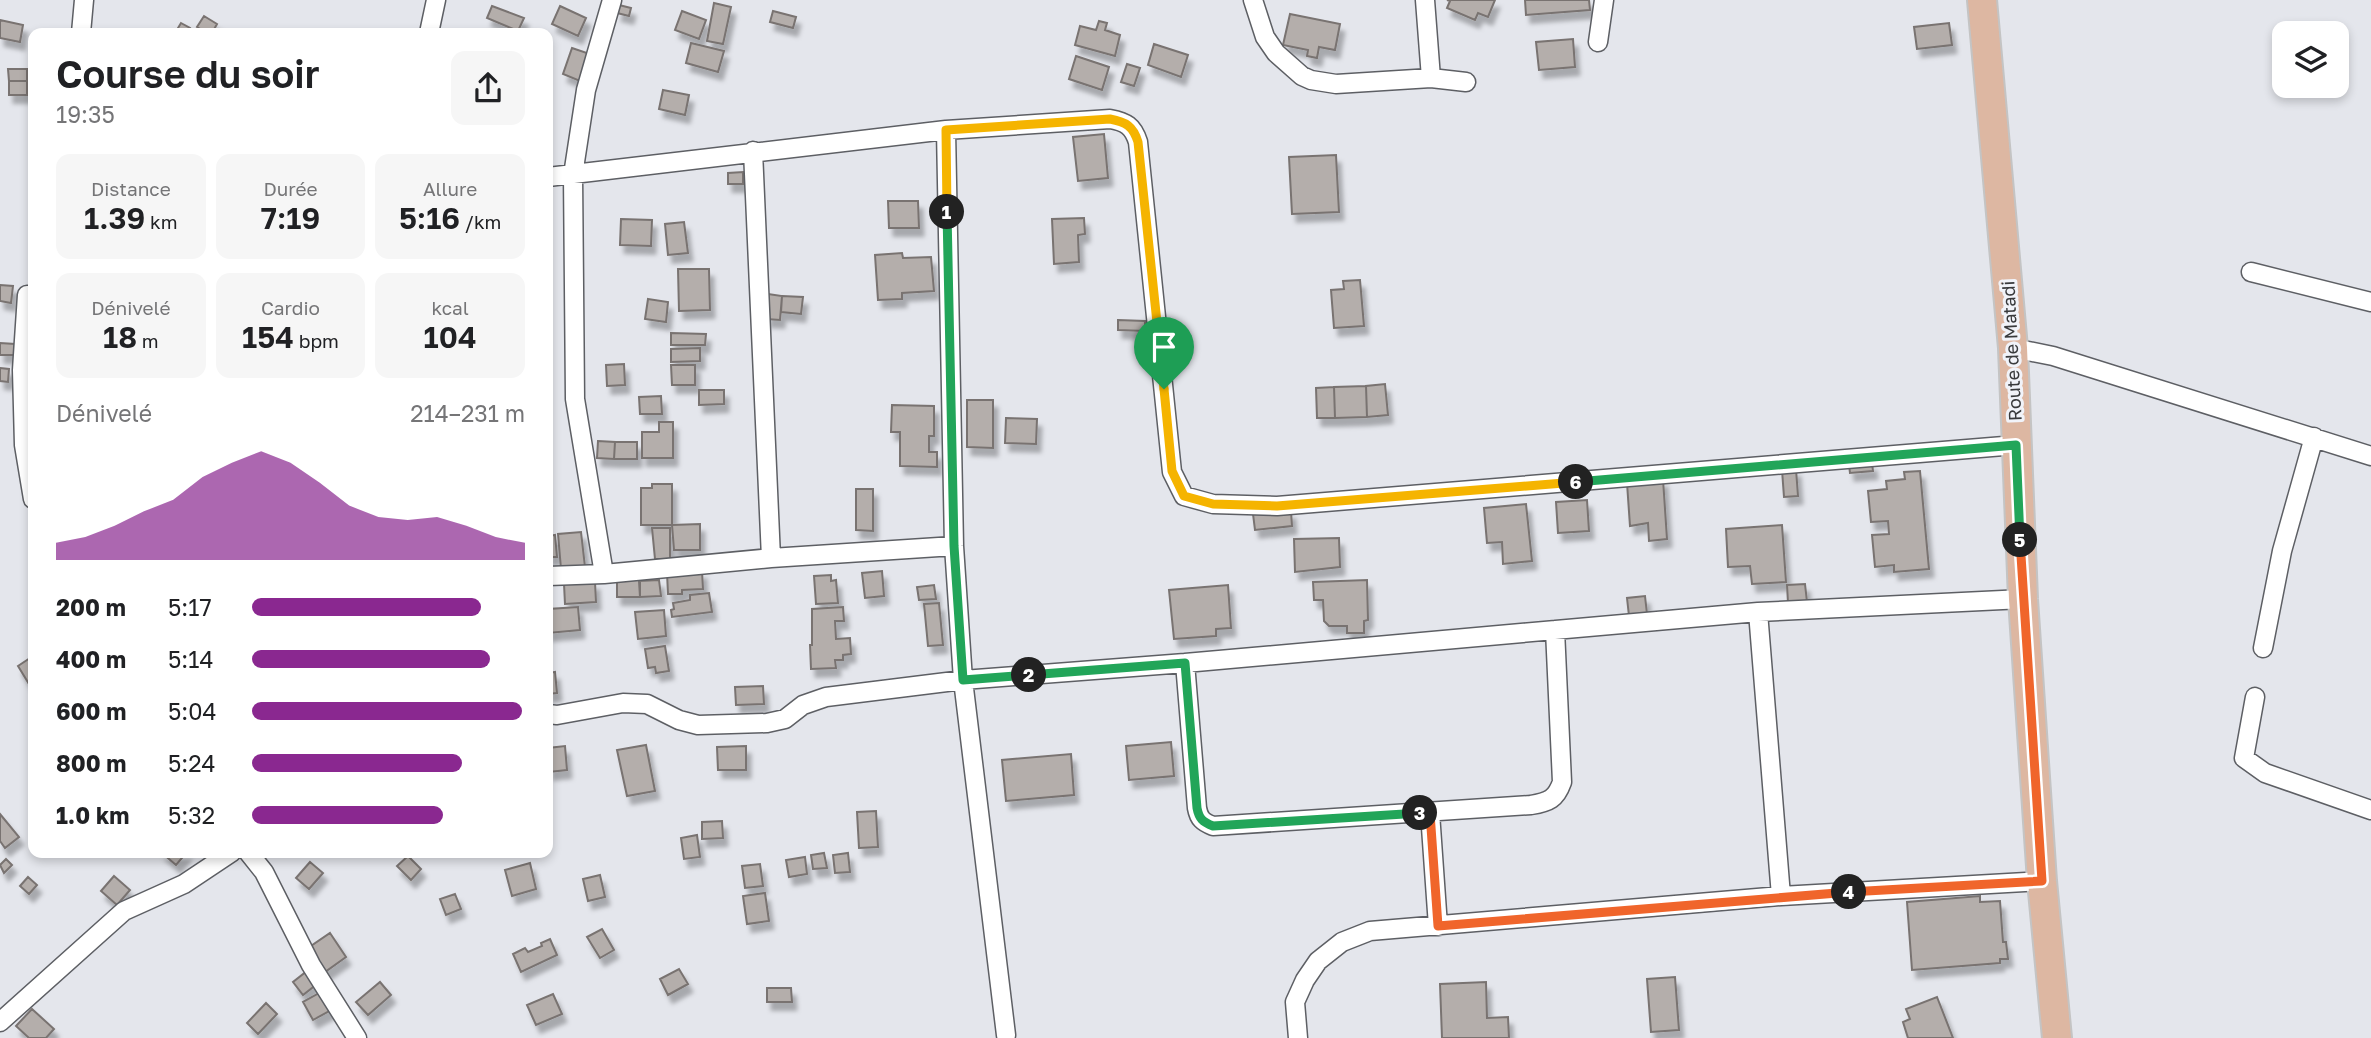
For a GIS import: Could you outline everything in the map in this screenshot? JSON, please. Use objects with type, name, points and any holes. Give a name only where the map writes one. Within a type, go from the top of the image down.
[{"type":"main road","name":"Route de Matadi","points":[[1982,0],[2013,348],[2023,599],[2042,881],[2057,1038]]},
{"type":"street","points":[[81,28],[83,0]]},
{"type":"street","points":[[430,28],[436,0]]},
{"type":"street","points":[[604,573],[575,399],[573,175],[586,90],[612,0]]},
{"type":"street","points":[[1253,0],[1265,37],[1276,53],[1302,76],[1311,80],[1336,85],[1431,78],[1466,82]]},
{"type":"street","points":[[1425,0],[1431,78]]},
{"type":"street","points":[[1598,42],[1604,0]]},
{"type":"street","points":[[553,177],[946,130],[1110,119],[1125,122],[1134,131],[1138,142],[1172,471],[1184,496],[1213,504],[1277,506],[2016,445]]},
{"type":"street","points":[[946,130],[954,546],[963,680],[1006,1035]]},
{"type":"street","points":[[753,151],[771,558]]},
{"type":"street","points":[[2251,272],[2371,302]]},
{"type":"street","points":[[27,295],[22,370],[24,445],[28,469]]},
{"type":"street","points":[[2013,348],[2053,356],[2371,456]]},
{"type":"street","points":[[2263,648],[2282,551],[2314,436]]},
{"type":"street","points":[[553,576],[954,546]]},
{"type":"street","points":[[553,715],[624,703],[647,704],[679,720],[698,724],[766,723],[785,719],[803,705],[826,697],[963,680],[1758,612],[2023,599]]},
{"type":"street","points":[[1758,612],[1781,896]]},
{"type":"street","points":[[1185,663],[1197,808],[1199,817],[1205,823],[1213,826],[1430,813],[1549,802],[1558,794],[1562,782],[1555,630]]},
{"type":"street","points":[[2255,697],[2244,758],[2265,773],[2371,810]]},
{"type":"street","points":[[1430,813],[1438,926]]},
{"type":"street","points":[[0,1022],[124,911],[184,884],[223,858]]},
{"type":"street","points":[[253,858],[264,872],[311,965],[357,1038]]},
{"type":"street","points":[[1298,1038],[1295,1002],[1305,980],[1318,961],[1342,942],[1370,931],[1781,896],[2042,881]]},
{"type":"building","points":[[1447,0],[1495,0],[1488,17],[1478,13],[1475,20],[1447,8],[1450,1]]},
{"type":"building","points":[[1525,0],[1589,0],[1590,10],[1526,15]]},
{"type":"building","points":[[714,3],[731,7],[723,44],[707,41]]},
{"type":"building","points":[[619,5],[631,8],[629,16],[617,13]]},
{"type":"building","points":[[492,6],[524,18],[519,28],[511,28],[487,18]]},
{"type":"building","points":[[560,6],[586,18],[578,36],[552,24]]},
{"type":"building","points":[[682,11],[706,20],[699,39],[675,30]]},
{"type":"building","points":[[773,11],[796,17],[793,28],[770,22]]},
{"type":"building","points":[[1290,14],[1340,24],[1335,50],[1319,47],[1317,58],[1307,56],[1308,50],[1283,45]]},
{"type":"building","points":[[204,16],[217,24],[215,28],[197,27]]},
{"type":"building","points":[[0,20],[23,25],[20,42],[0,38]]},
{"type":"building","points":[[1099,21],[1107,23],[1105,30],[1120,35],[1115,56],[1075,45],[1080,26],[1096,30]]},
{"type":"building","points":[[1949,23],[1952,45],[1917,49],[1914,27]]},
{"type":"building","points":[[1573,39],[1575,67],[1539,70],[1536,42]]},
{"type":"building","points":[[691,43],[724,51],[718,72],[686,63]]},
{"type":"building","points":[[1154,44],[1188,55],[1181,77],[1148,65]]},
{"type":"building","points":[[572,48],[590,54],[580,81],[563,74]]},
{"type":"building","points":[[1076,56],[1109,67],[1102,90],[1069,79]]},
{"type":"building","points":[[1127,64],[1140,68],[1134,86],[1121,82]]},
{"type":"building","points":[[8,69],[27,69],[27,81],[9,81]]},
{"type":"building","points":[[9,81],[27,81],[27,95],[9,95]]},
{"type":"building","points":[[663,90],[689,95],[685,115],[659,109]]},
{"type":"building","points":[[1104,134],[1108,178],[1078,181],[1073,137]]},
{"type":"building","points":[[1336,155],[1339,212],[1292,214],[1289,157]]},
{"type":"building","points":[[743,172],[743,184],[728,184],[728,173]]},
{"type":"building","points":[[888,201],[918,201],[919,228],[889,228]]},
{"type":"building","points":[[1084,218],[1085,234],[1078,235],[1079,262],[1054,264],[1052,219]]},
{"type":"building","points":[[621,219],[652,220],[651,246],[620,245]]},
{"type":"building","points":[[684,222],[688,253],[668,255],[665,224]]},
{"type":"building","points":[[902,253],[903,258],[931,257],[934,291],[902,293],[902,299],[878,300],[875,255]]},
{"type":"building","points":[[678,269],[709,269],[710,310],[679,311]]},
{"type":"building","points":[[1360,280],[1364,326],[1334,328],[1331,290],[1344,289],[1343,281]]},
{"type":"building","points":[[0,285],[13,286],[11,303],[0,301]]},
{"type":"building","points":[[768,294],[782,296],[780,320],[766,319]]},
{"type":"building","points":[[782,296],[803,297],[801,314],[781,312]]},
{"type":"building","points":[[648,299],[668,302],[666,322],[645,319]]},
{"type":"building","points":[[1118,320],[1145,321],[1145,331],[1118,330]]},
{"type":"building","points":[[671,333],[706,334],[705,345],[671,345]]},
{"type":"building","points":[[0,343],[15,344],[14,355],[0,355]]},
{"type":"building","points":[[700,348],[700,361],[671,362],[671,349]]},
{"type":"building","points":[[624,364],[625,385],[607,386],[606,365]]},
{"type":"building","points":[[671,365],[695,365],[695,385],[672,385]]},
{"type":"building","points":[[0,368],[9,369],[8,382],[0,381]]},
{"type":"building","points":[[1385,384],[1388,415],[1367,417],[1366,386]]},
{"type":"building","points":[[1366,386],[1367,417],[1335,418],[1334,387]]},
{"type":"building","points":[[1334,387],[1335,418],[1317,418],[1316,388]]},
{"type":"building","points":[[699,390],[724,390],[724,404],[699,405]]},
{"type":"building","points":[[661,396],[662,414],[640,414],[639,397]]},
{"type":"building","points":[[967,400],[993,400],[993,448],[967,447]]},
{"type":"building","points":[[892,405],[934,406],[934,436],[929,436],[929,452],[937,452],[937,467],[900,466],[900,432],[891,432]]},
{"type":"building","points":[[1006,418],[1037,419],[1036,444],[1005,443]]},
{"type":"building","points":[[659,422],[673,422],[673,458],[642,458],[642,432],[659,432]]},
{"type":"building","points":[[598,441],[615,442],[614,459],[597,458]]},
{"type":"building","points":[[615,442],[637,442],[637,459],[614,459]]},
{"type":"building","points":[[1872,463],[1873,471],[1850,473],[1849,465]]},
{"type":"building","points":[[1796,469],[1798,496],[1784,497],[1782,470]]},
{"type":"building","points":[[1920,471],[1929,569],[1894,572],[1894,565],[1875,567],[1872,535],[1889,534],[1888,521],[1871,522],[1868,491],[1887,489],[1886,481],[1905,479],[1904,472]]},
{"type":"building","points":[[1663,479],[1667,539],[1649,541],[1648,523],[1630,526],[1627,483]]},
{"type":"building","points":[[652,484],[672,484],[672,525],[641,525],[641,488],[652,488]]},
{"type":"building","points":[[856,489],[873,489],[873,531],[856,530]]},
{"type":"building","points":[[1587,500],[1589,531],[1558,533],[1556,502]]},
{"type":"building","points":[[1526,504],[1532,561],[1503,564],[1502,542],[1487,543],[1484,508]]},
{"type":"building","points":[[1291,511],[1292,526],[1255,530],[1253,514]]},
{"type":"building","points":[[700,524],[700,550],[674,550],[672,525]]},
{"type":"building","points":[[1782,525],[1786,582],[1752,584],[1750,566],[1728,567],[1726,529]]},
{"type":"building","points":[[652,528],[670,528],[670,559],[655,559]]},
{"type":"building","points":[[581,532],[585,567],[561,569],[558,534]]},
{"type":"building","points":[[555,535],[557,557],[553,557]]},
{"type":"building","points":[[1339,538],[1340,567],[1295,572],[1294,539]]},
{"type":"building","points":[[702,571],[703,589],[668,594],[667,573]]},
{"type":"building","points":[[882,571],[884,596],[865,598],[862,573]]},
{"type":"building","points":[[831,575],[831,581],[836,580],[838,603],[816,604],[814,576]]},
{"type":"building","points":[[640,576],[640,597],[617,597],[617,577]]},
{"type":"building","points":[[659,580],[661,596],[640,597],[639,581]]},
{"type":"building","points":[[1367,580],[1368,620],[1364,621],[1364,633],[1347,633],[1347,626],[1329,626],[1324,621],[1323,600],[1314,600],[1313,582]]},
{"type":"building","points":[[595,582],[596,602],[565,604],[564,584]]},
{"type":"building","points":[[1805,584],[1807,602],[1788,603],[1787,585]]},
{"type":"building","points":[[934,585],[936,599],[919,600],[917,587]]},
{"type":"building","points":[[1228,585],[1231,628],[1216,629],[1216,636],[1174,639],[1169,590]]},
{"type":"building","points":[[709,593],[712,612],[672,617],[673,603],[690,600],[690,595]]},
{"type":"building","points":[[1645,596],[1647,614],[1629,616],[1627,598]]},
{"type":"building","points":[[939,603],[943,645],[928,646],[924,604]]},
{"type":"building","points":[[578,607],[580,630],[553,633],[553,609]]},
{"type":"building","points":[[843,607],[844,621],[835,621],[836,639],[850,638],[851,654],[843,655],[843,660],[835,660],[836,668],[811,669],[812,609]]},
{"type":"building","points":[[664,610],[666,636],[638,639],[635,612]]},
{"type":"building","points":[[665,646],[669,671],[656,673],[655,667],[648,668],[645,649]]},
{"type":"building","points":[[28,659],[28,682],[18,666]]},
{"type":"building","points":[[553,672],[557,693],[553,693]]},
{"type":"building","points":[[763,686],[764,704],[736,705],[735,687]]},
{"type":"building","points":[[1171,742],[1174,776],[1129,780],[1126,746]]},
{"type":"building","points":[[646,745],[655,791],[627,796],[617,750]]},
{"type":"building","points":[[565,746],[567,770],[553,772],[553,747]]},
{"type":"building","points":[[746,746],[746,770],[718,770],[717,747]]},
{"type":"building","points":[[1071,754],[1074,795],[1006,801],[1002,760]]},
{"type":"building","points":[[876,811],[878,847],[859,848],[857,812]]},
{"type":"building","points":[[0,814],[19,837],[5,848],[0,841]]},
{"type":"building","points":[[722,821],[723,838],[702,839],[702,822]]},
{"type":"building","points":[[697,835],[700,857],[684,859],[681,838]]},
{"type":"building","points":[[824,853],[827,868],[813,869],[811,855]]},
{"type":"building","points":[[848,853],[850,872],[835,873],[833,855]]},
{"type":"building","points":[[805,857],[807,874],[789,877],[786,860]]},
{"type":"building","points":[[168,858],[182,858],[176,865]]},
{"type":"building","points":[[406,858],[410,858],[421,869],[411,880],[397,866]]},
{"type":"building","points":[[6,859],[12,865],[4,873],[0,865]]},
{"type":"building","points":[[310,862],[323,873],[309,889],[296,878]]},
{"type":"building","points":[[530,863],[536,889],[512,896],[505,870]]},
{"type":"building","points":[[760,864],[763,886],[745,888],[742,866]]},
{"type":"building","points":[[600,875],[605,897],[588,901],[583,879]]},
{"type":"building","points":[[114,876],[130,890],[117,905],[101,891]]},
{"type":"building","points":[[28,877],[37,885],[29,894],[20,886]]},
{"type":"building","points":[[765,893],[769,921],[747,924],[743,896]]},
{"type":"building","points":[[455,894],[461,909],[446,915],[440,899]]},
{"type":"building","points":[[1980,896],[1980,902],[2000,901],[2003,942],[2006,942],[2008,959],[2000,959],[2000,963],[1912,970],[1907,902]]},
{"type":"building","points":[[602,929],[614,950],[600,958],[587,937]]},
{"type":"building","points":[[330,933],[346,957],[325,972],[308,948]]},
{"type":"building","points":[[550,939],[557,955],[521,972],[513,954],[525,948],[528,952]]},
{"type":"building","points":[[679,969],[688,984],[668,995],[660,979]]},
{"type":"building","points":[[307,971],[317,984],[303,995],[293,982]]},
{"type":"building","points":[[1675,977],[1679,1030],[1651,1032],[1647,979]]},
{"type":"building","points":[[380,982],[391,995],[368,1015],[356,1002]]},
{"type":"building","points":[[1486,982],[1487,1018],[1508,1017],[1509,1038],[1442,1038],[1440,984]]},
{"type":"building","points":[[767,988],[791,988],[792,1002],[767,1002]]},
{"type":"building","points":[[321,992],[331,1010],[313,1020],[303,1002]]},
{"type":"building","points":[[553,994],[562,1014],[536,1025],[527,1005]]},
{"type":"building","points":[[1937,997],[1953,1038],[1908,1038],[1903,1022],[1910,1019],[1906,1009]]},
{"type":"building","points":[[266,1003],[277,1014],[258,1034],[247,1023]]},
{"type":"building","points":[[32,1009],[54,1029],[46,1038],[29,1038],[16,1026]]},
{"type":"route","points":[[1110,119],[1125,122],[1134,131],[1138,142],[1164,389],[1172,471],[1184,496],[1213,504],[1277,506],[2016,445],[2023,599],[2042,881],[1781,896],[1438,926],[1430,813],[1213,826],[1205,823],[1199,817],[1197,808],[1185,663],[963,680],[954,546],[946,130],[1110,119]]}]
